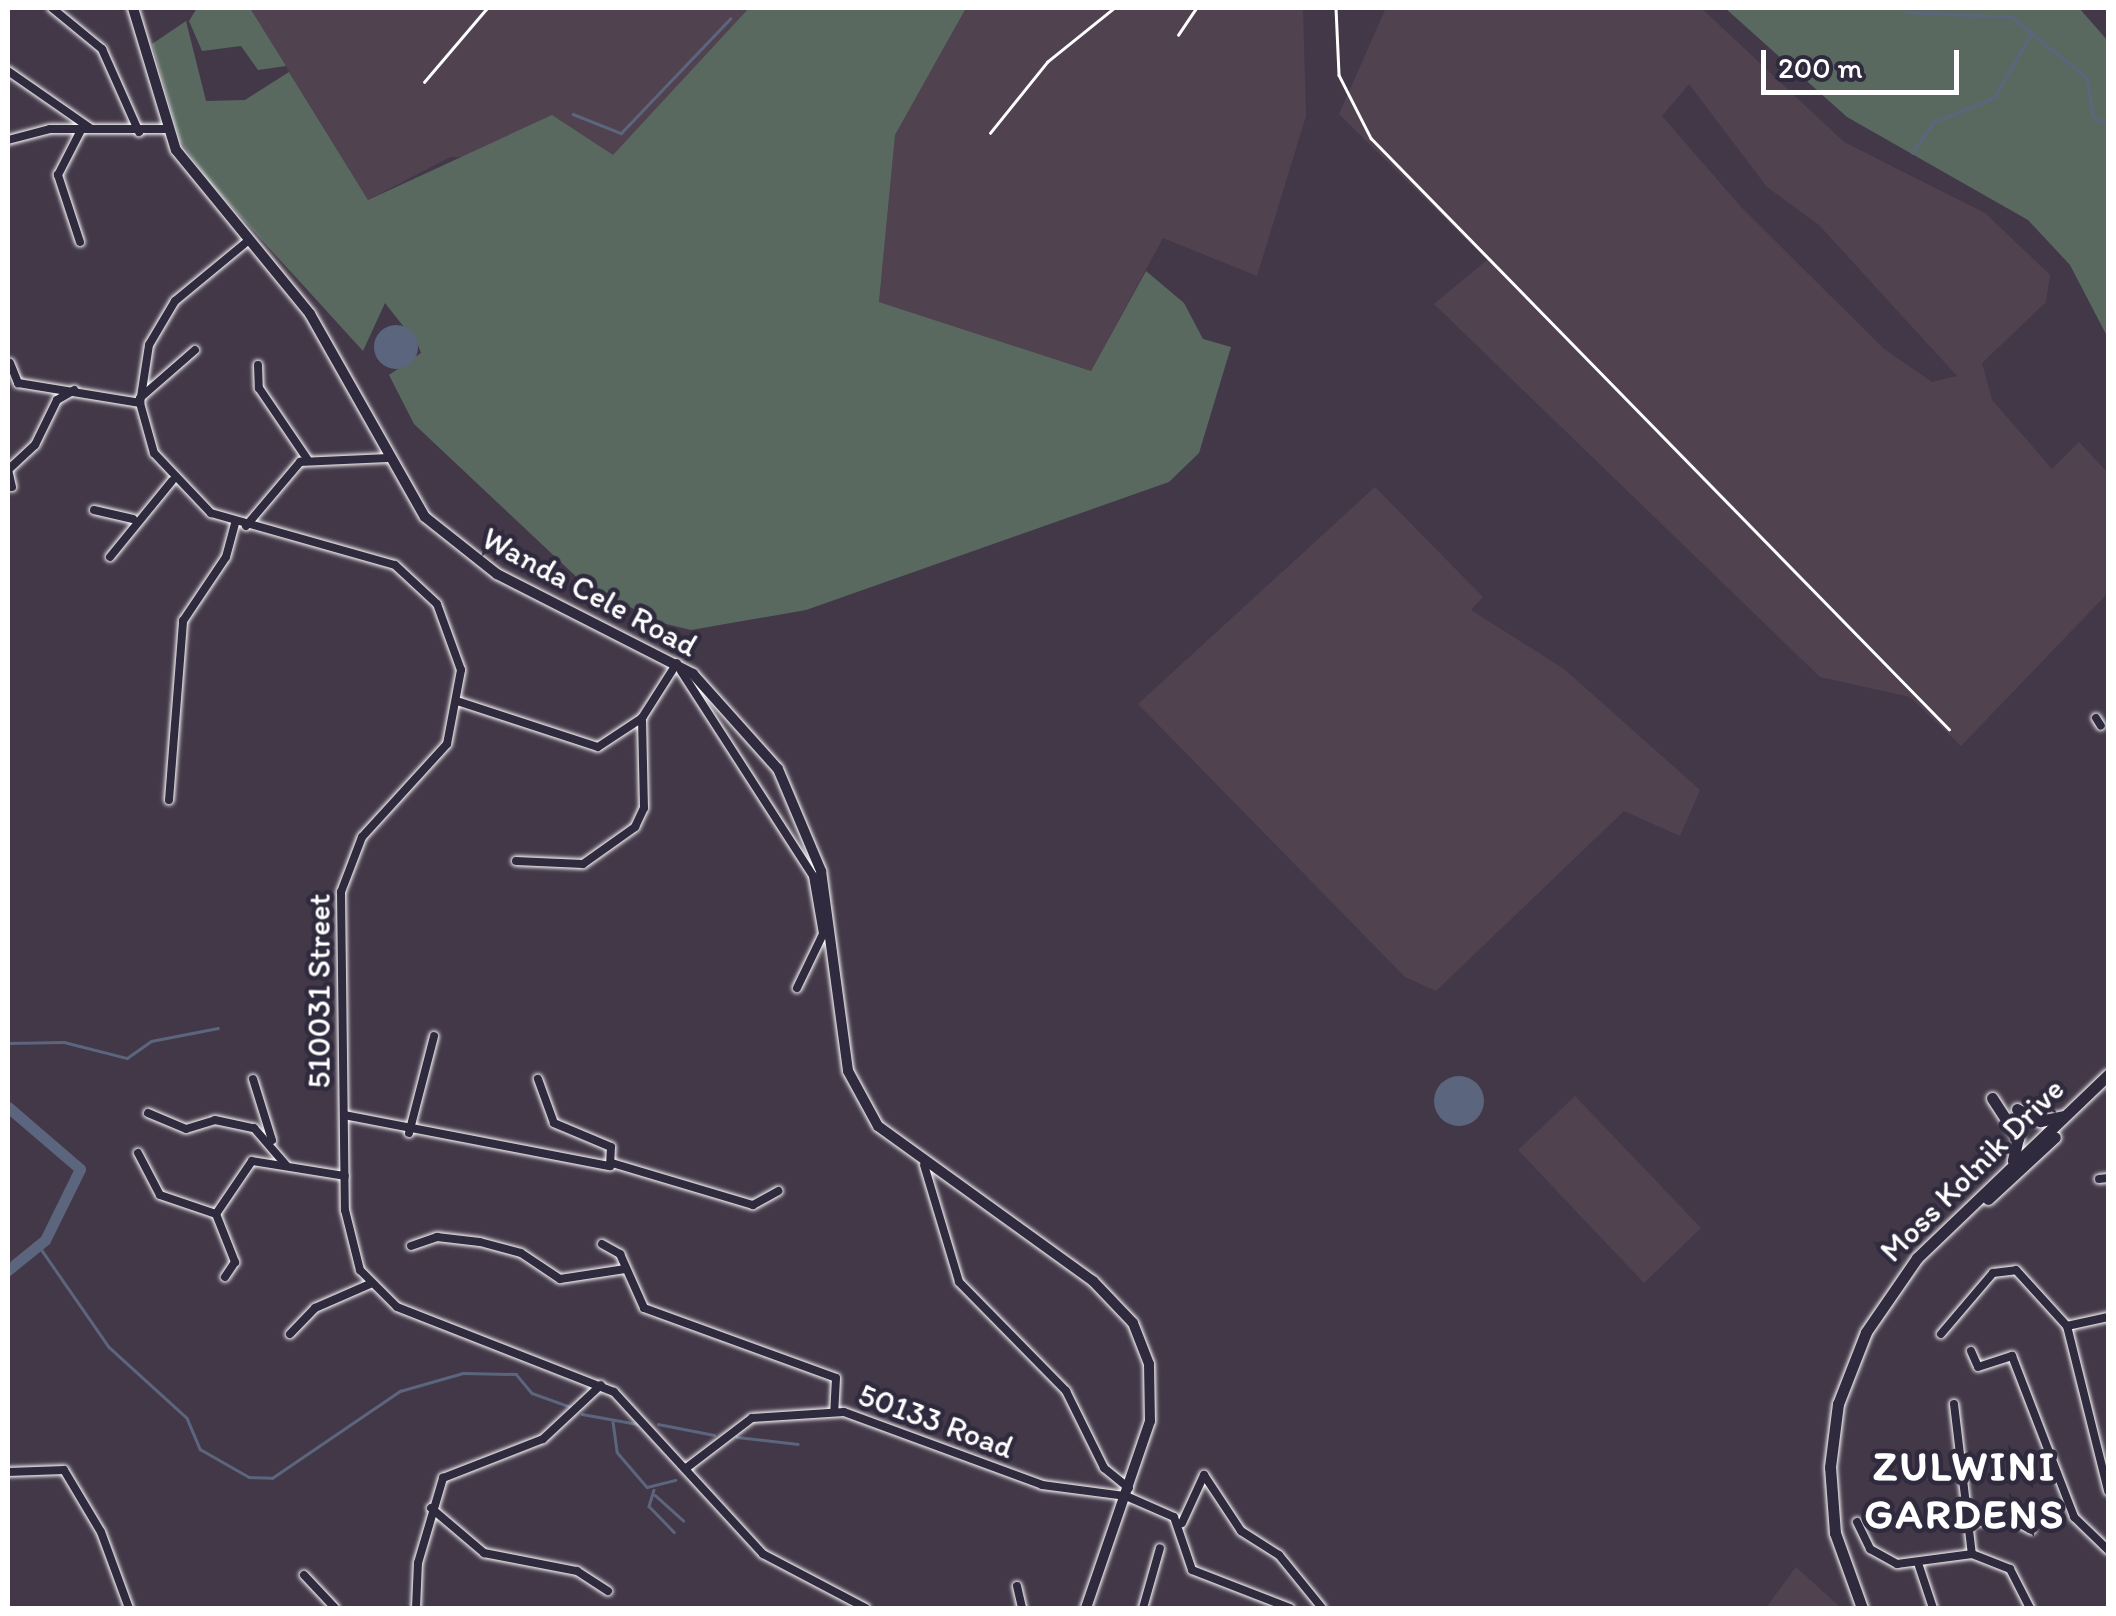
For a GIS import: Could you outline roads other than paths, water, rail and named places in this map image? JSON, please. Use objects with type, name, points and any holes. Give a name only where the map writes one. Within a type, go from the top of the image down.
[{"type":"main road","name":"Moss Kolnik Drive","points":[[1862,1608],[1835,1533],[1830,1451],[1845,1383],[1880,1308],[1917,1258],[2108,1076]]},
{"type":"main road","name":"Moss Kolnik Drive","points":[[1880,1308],[2108,1085]]},
{"type":"main road","points":[[1992,1098],[2018,1138],[2010,1169]]},
{"type":"main road","points":[[2017,1109],[2045,1122],[2068,1113]]},
{"type":"street","points":[[52,8],[102,50],[139,132]]},
{"type":"street","name":"Wanda Cele Road","points":[[133,8],[166,129],[324,336],[388,458],[425,517],[471,558],[676,665],[749,728],[800,808],[829,902],[853,1085],[878,1126],[924,1165],[1093,1281],[1132,1324],[1153,1394],[1127,1492],[1086,1608]]},
{"type":"street","points":[[8,71],[86,128]]},
{"type":"street","points":[[80,242],[58,175],[86,128]]},
{"type":"street","points":[[8,140],[86,128],[139,132],[166,129]]},
{"type":"street","points":[[110,556],[133,520],[172,481],[140,400],[149,345],[175,301],[249,240]]},
{"type":"street","points":[[140,400],[195,350]]},
{"type":"street","points":[[10,363],[15,382],[140,400]]},
{"type":"street","points":[[258,365],[257,384],[308,460]]},
{"type":"street","points":[[12,487],[8,469],[35,445],[57,400],[74,390]]},
{"type":"street","points":[[246,526],[308,460],[388,458]]},
{"type":"street","name":"510031 Street","points":[[172,481],[234,523],[367,552],[408,574],[450,630],[460,702],[438,759],[370,826],[344,877],[347,1231],[370,1284]]},
{"type":"street","points":[[94,510],[133,520]]},
{"type":"street","points":[[169,800],[189,607],[226,557],[234,523]]},
{"type":"street","points":[[460,702],[589,748],[618,741],[642,718],[676,665],[814,876],[824,927],[797,988]]},
{"type":"street","points":[[516,862],[586,864],[641,820],[642,718]]},
{"type":"street","points":[[410,1133],[434,1036]]},
{"type":"street","points":[[253,1078],[272,1140],[286,1164]]},
{"type":"street","points":[[538,1079],[554,1122],[611,1147],[612,1163]]},
{"type":"street","points":[[148,1113],[186,1129],[238,1123],[272,1140]]},
{"type":"street","points":[[344,1115],[410,1133],[592,1168],[612,1163],[752,1204],[778,1191]]},
{"type":"street","points":[[138,1153],[160,1195],[216,1214],[235,1262],[226,1277]]},
{"type":"street","points":[[216,1214],[252,1160],[345,1176]]},
{"type":"street","points":[[924,1165],[959,1282],[1066,1391],[1104,1468],[1127,1492],[1182,1523]]},
{"type":"street","points":[[410,1246],[436,1236],[480,1242],[521,1253],[560,1279],[625,1269]]},
{"type":"street","points":[[602,1244],[625,1269],[638,1304],[836,1378],[834,1411]]},
{"type":"street","points":[[1940,1334],[1993,1273],[2016,1270],[2067,1326],[2108,1490]]},
{"type":"street","points":[[290,1334],[315,1308],[370,1284],[397,1307],[602,1385],[763,1554],[866,1608]]},
{"type":"street","points":[[2067,1326],[2108,1316]]},
{"type":"street","points":[[1970,1351],[1978,1366],[2012,1356],[2074,1517],[2108,1550]]},
{"type":"street","points":[[416,1608],[430,1508],[448,1475],[543,1439],[602,1385]]},
{"type":"street","points":[[1954,1404],[1972,1554]]},
{"type":"street","name":"50133 Road","points":[[686,1469],[748,1420],[834,1411],[1042,1485],[1127,1492]]},
{"type":"street","points":[[8,1472],[64,1470],[101,1532],[129,1608]]},
{"type":"street","points":[[1290,1608],[1192,1570],[1182,1523],[1201,1476],[1241,1530],[1279,1555],[1322,1608]]},
{"type":"street","points":[[430,1508],[484,1552],[577,1571],[608,1592]]},
{"type":"street","points":[[1970,1524],[2005,1516],[2031,1530]]},
{"type":"street","points":[[1857,1522],[1876,1554],[1919,1566],[1972,1554],[2016,1574],[2030,1608]]},
{"type":"street","points":[[1143,1608],[1160,1548]]},
{"type":"street","points":[[1919,1566],[1934,1608]]},
{"type":"street","points":[[304,1575],[334,1608]]},
{"type":"street","points":[[1017,1586],[1022,1608]]},
{"type":"water","points":[[396,325],[411,332],[418,347],[411,362],[396,369],[381,362],[374,347],[381,332]]},
{"type":"water","points":[[1449,1077],[1469,1077],[1483,1091],[1483,1111],[1469,1125],[1449,1125],[1435,1111],[1435,1091]]},
{"type":"waterway","points":[[1905,12],[2012,17],[2087,78],[2093,117],[2108,124]]},
{"type":"waterway","points":[[573,114],[621,133],[730,19]]},
{"type":"waterway","points":[[1912,153],[1934,122],[1994,98],[2031,34]]},
{"type":"waterway","points":[[8,1043],[64,1042],[127,1058],[151,1041],[218,1028]]},
{"type":"waterway","points":[[8,1107],[80,1169],[45,1240],[8,1270]]},
{"type":"waterway","points":[[39,1246],[109,1347],[187,1418],[200,1449],[249,1477],[272,1478],[400,1391],[463,1373],[516,1374],[532,1393],[574,1408]]},
{"type":"waterway","points":[[582,1414],[637,1424]]},
{"type":"waterway","points":[[613,1422],[617,1452],[647,1487],[675,1480]]},
{"type":"waterway","points":[[658,1424],[714,1435]]},
{"type":"waterway","points":[[737,1437],[798,1444]]},
{"type":"waterway","points":[[654,1490],[649,1506],[674,1532]]},
{"type":"waterway","points":[[655,1495],[683,1520]]},
{"type":"railway","points":[[424,82],[487,8]]},
{"type":"railway","points":[[990,133],[1047,62],[1114,8]]},
{"type":"railway","points":[[1178,35],[1196,8]]},
{"type":"railway","points":[[1336,8],[1339,75],[1371,138],[1949,729]]},
{"type":"district","name":"ZULWINI GARDENS","points":[[1965,1490]]}]
